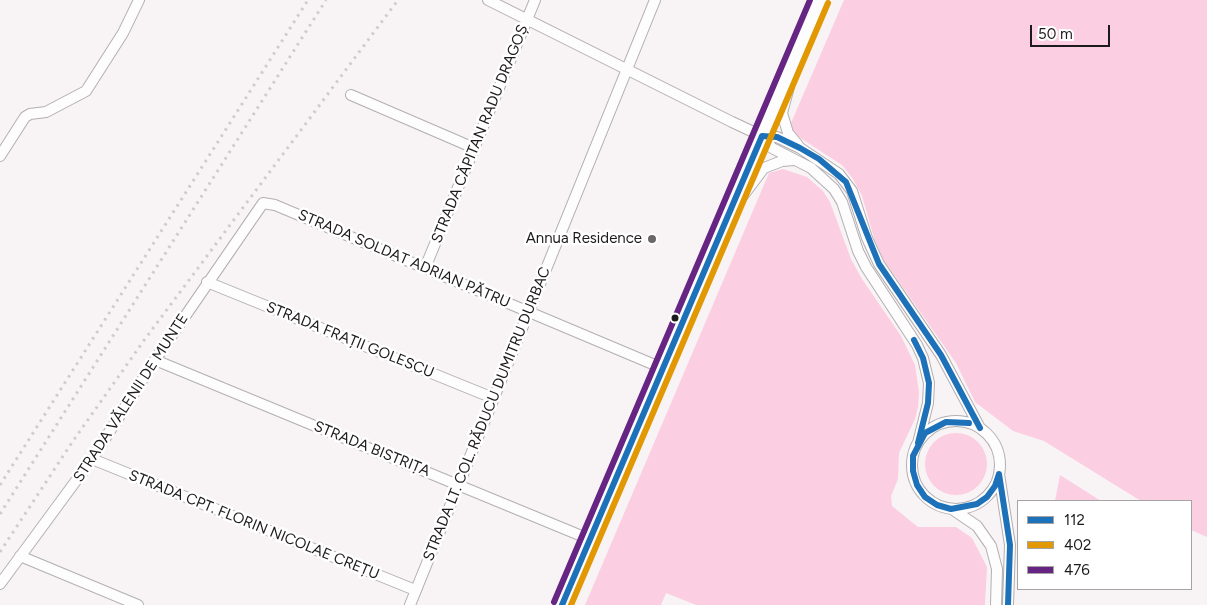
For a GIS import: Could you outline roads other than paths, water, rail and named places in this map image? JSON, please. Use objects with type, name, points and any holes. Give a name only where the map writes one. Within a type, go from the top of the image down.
[{"type":"main road","points":[[562,605],[820,0]]},
{"type":"street","points":[[0,156],[25,118],[30,114],[46,112],[86,91],[123,34],[139,0]]},
{"type":"street","points":[[488,0],[762,136],[777,137],[800,148],[826,164],[846,182],[879,264],[941,355],[980,428]]},
{"type":"street","name":"STRADA CĂPITAN RADU DRAGOȘ","points":[[424,268],[535,0]]},
{"type":"street","name":"STRADA LT. COL. RĂDUCU DUMITRU DURBAC","points":[[410,605],[655,0]]},
{"type":"street","points":[[798,51],[782,113],[788,133],[800,148]]},
{"type":"street","points":[[351,95],[474,148]]},
{"type":"street","points":[[762,136],[772,148],[818,173],[834,189],[842,202],[862,259],[909,330],[923,358],[929,384],[928,403],[913,456],[912,471],[917,485],[926,497],[938,505],[951,509],[977,526],[991,546],[997,569],[996,605]]},
{"type":"street","points":[[730,212],[764,168],[782,160],[795,160]]},
{"type":"street","name":"STRADA SOLDAT ADRIAN PĂTRU","points":[[257,209],[263,203],[275,205],[662,368]]},
{"type":"street","name":"STRADA VĂLENII DE MUNTE","points":[[0,584],[92,459],[207,282],[257,209]]},
{"type":"street","name":"STRADA FRAȚII GOLESCU","points":[[207,282],[493,398]]},
{"type":"street","name":"STRADA BISTRIȚA","points":[[156,360],[590,539]]},
{"type":"street","points":[[918,443],[930,430],[946,422],[969,422],[989,436],[998,452],[999,474],[1010,545],[1008,605]]},
{"type":"street","name":"STRADA CPT. FLORIN NICOLAE CREȚU","points":[[92,459],[415,590]]},
{"type":"street","points":[[951,509],[964,508],[976,504],[987,497],[995,486],[999,474]]},
{"type":"street","points":[[20,556],[138,605]]},
{"type":"railway","points":[[0,485],[308,0]]},
{"type":"railway","points":[[0,514],[326,0]]},
{"type":"railway","points":[[0,552],[73,441],[145,339],[398,0]]},
{"type":"place","name":"Annua Residence","points":[[652,239]]}]
